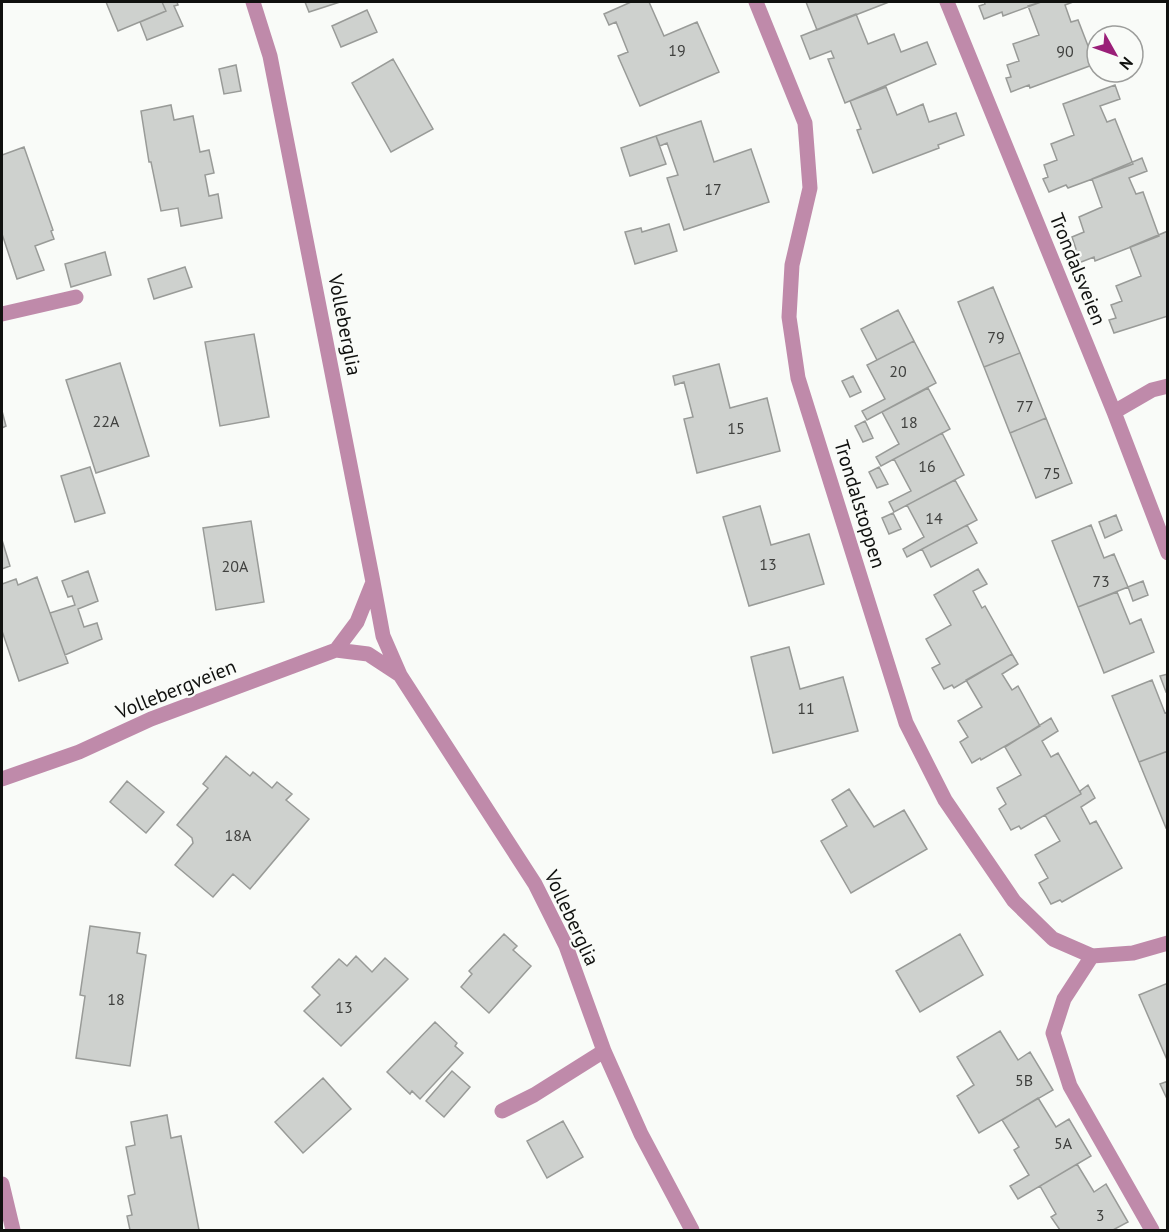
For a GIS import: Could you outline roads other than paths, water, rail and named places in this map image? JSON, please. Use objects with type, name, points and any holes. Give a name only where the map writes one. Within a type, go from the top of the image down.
[{"type":"street","name":"Volleberglia","points":[[253,2],[270,56],[383,636],[400,675],[535,884],[566,946],[604,1051],[641,1134],[692,1230]]},
{"type":"street","name":"Trondalstoppen","points":[[756,2],[805,123],[810,188],[792,265],[789,317],[798,378],[906,723],[945,800],[1014,901],[1053,939],[1092,956],[1133,953],[1167,943]]},
{"type":"street","name":"Trondalsveien","points":[[947,2],[1114,412],[1167,553]]},
{"type":"street","points":[[2,314],[76,297]]},
{"type":"street","points":[[1114,412],[1152,390],[1167,386]]},
{"type":"street","points":[[336,650],[357,622],[373,582]]},
{"type":"street","name":"Vollebergveien","points":[[2,779],[79,752],[162,715],[336,650],[368,654]]},
{"type":"street","name":"Volleberglia","points":[[368,654],[400,675]]},
{"type":"street","points":[[1092,956],[1064,999],[1053,1033],[1070,1086],[1152,1230]]},
{"type":"street","points":[[502,1111],[534,1095],[604,1051]]},
{"type":"street","points":[[2,1184],[13,1230]]}]
